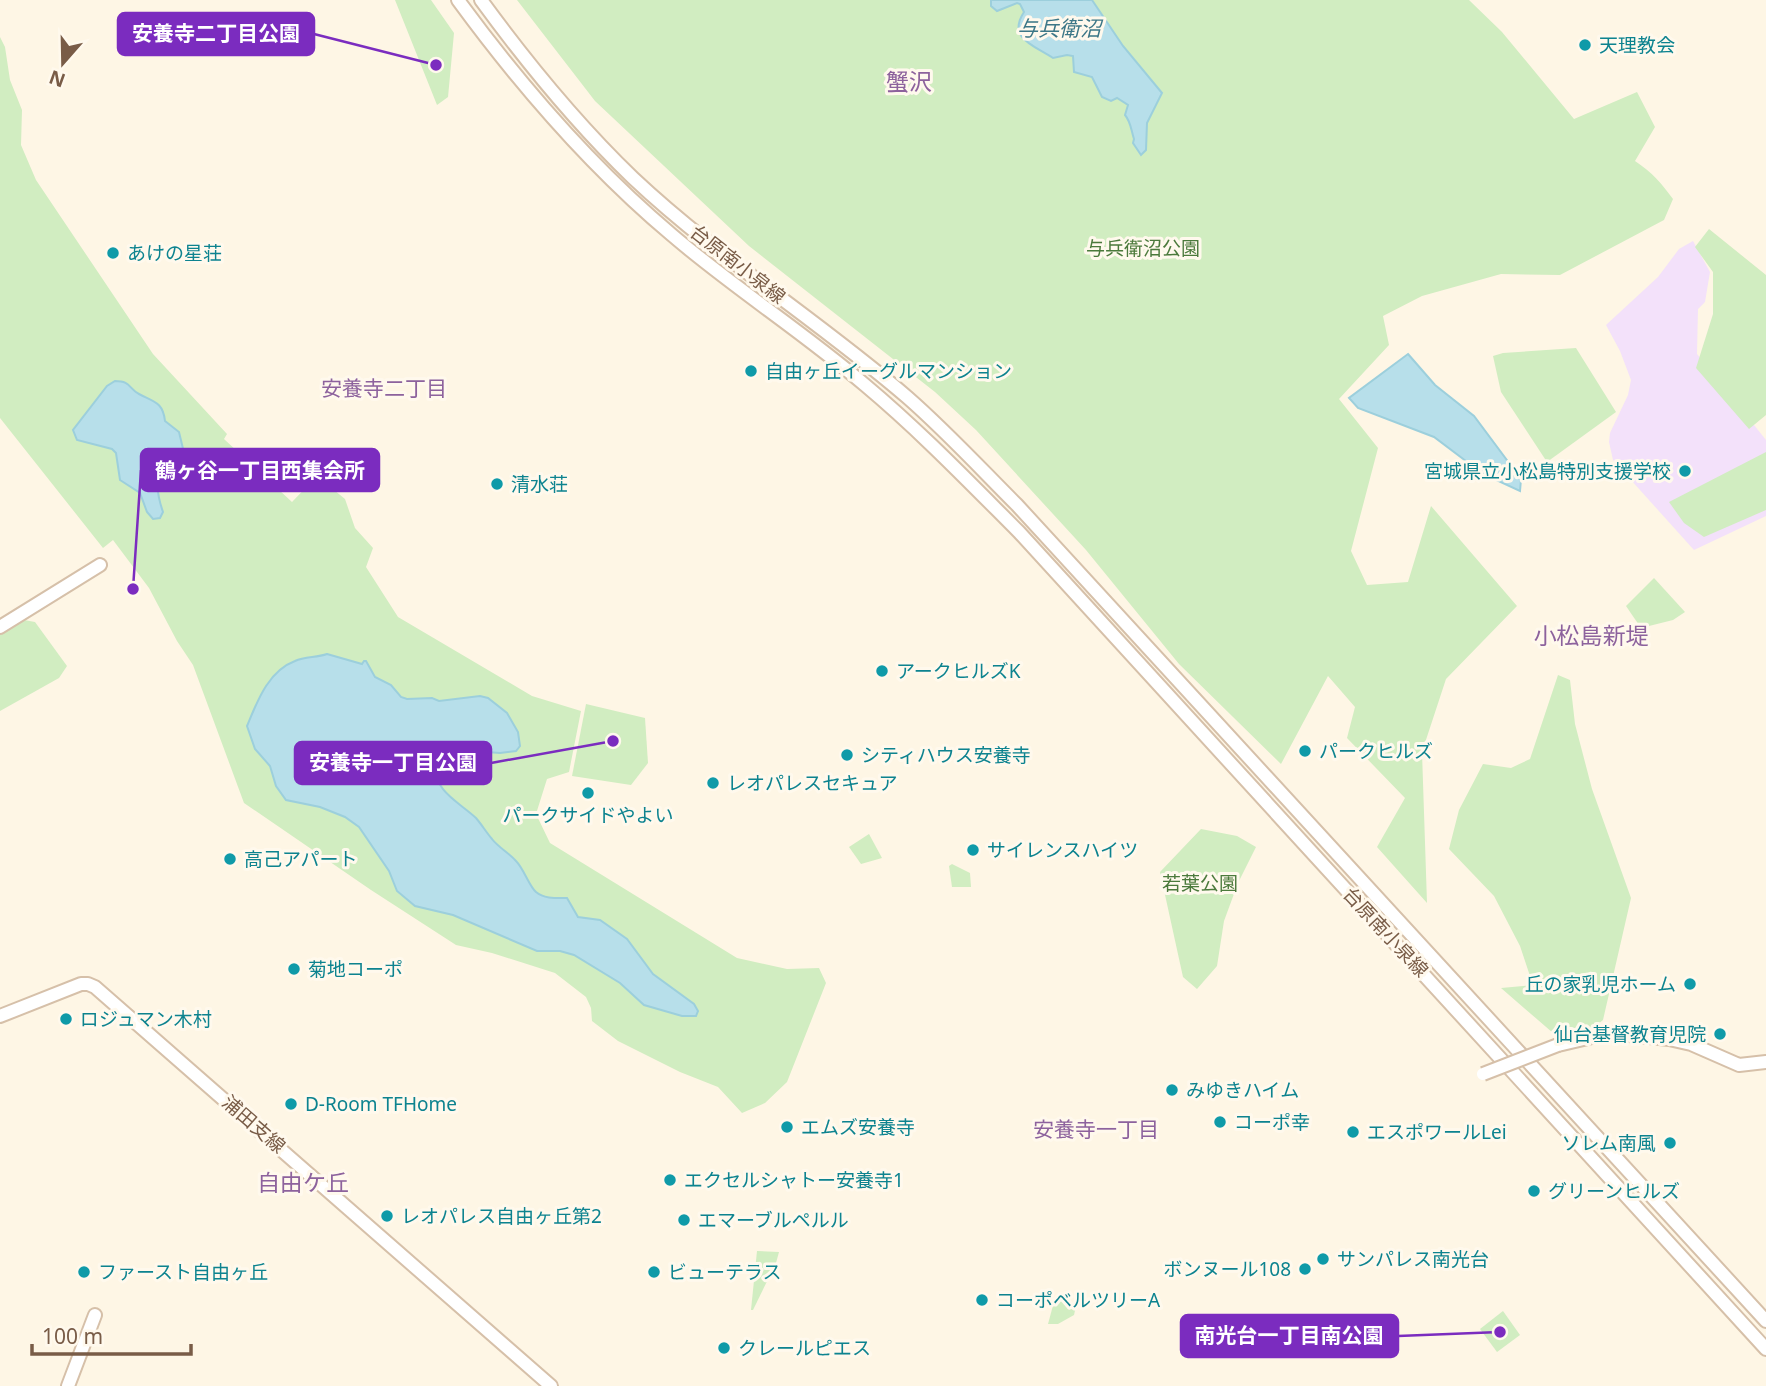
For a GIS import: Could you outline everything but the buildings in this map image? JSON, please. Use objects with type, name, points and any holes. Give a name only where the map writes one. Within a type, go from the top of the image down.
[{"type":"street","name":"台原南小泉線","points":[[458,0],[517,77],[575,145],[623,192],[673,236],[863,383],[932,443],[1005,517],[1766,1349]]},
{"type":"street","name":"台原南小泉線","points":[[481,0],[517,49],[580,123],[634,178],[688,225],[906,397],[1017,505],[1766,1321]]},
{"type":"street","points":[[0,627],[100,565]]},
{"type":"street","name":"浦田支線","points":[[0,1016],[81,984],[96,987],[551,1386]]},
{"type":"street","points":[[1483,1074],[1558,1045],[1609,1032],[1691,1044],[1739,1065],[1766,1062]]},
{"type":"street","points":[[68,1386],[94,1315]]},
{"type":"shaded area","points":[[1693,241],[1710,272],[1705,302],[1698,309],[1697,354],[1766,440],[1766,516],[1694,550],[1613,460],[1610,433],[1628,395],[1631,380],[1606,325],[1658,277],[1679,249]]},
{"type":"green space","points":[[395,0],[431,0],[454,33],[448,97],[437,105]]},
{"type":"green space","name":"与兵衛沼公園","points":[[517,0],[1469,0],[1502,32],[1574,119],[1637,92],[1655,127],[1635,161],[1656,178],[1673,199],[1664,220],[1560,275],[1501,274],[1422,296],[1383,316],[1389,345],[1339,399],[1378,448],[1351,551],[1367,585],[1408,582],[1431,506],[1517,606],[1446,679],[1422,752],[1427,903],[1377,847],[1405,798],[1347,738],[1355,707],[1328,676],[1281,764],[1179,664],[1086,550],[976,430],[935,392],[749,246],[595,101]]},
{"type":"green space","points":[[0,37],[5,47],[10,80],[22,110],[21,145],[36,180],[153,354],[227,434],[224,439],[292,502],[317,476],[345,499],[355,528],[373,548],[366,567],[398,617],[532,696],[581,711],[569,772],[547,779],[536,814],[550,843],[737,958],[787,969],[819,968],[826,983],[787,1082],[765,1103],[742,1113],[718,1087],[680,1072],[618,1041],[592,1021],[591,1008],[586,997],[555,973],[456,945],[244,803],[193,665],[149,588],[113,540],[103,548],[0,418]]},
{"type":"green space","points":[[1709,229],[1766,275],[1766,415],[1749,429],[1696,368],[1713,314],[1713,272],[1695,247]]},
{"type":"green space","points":[[1576,348],[1616,412],[1547,462],[1501,392],[1493,356]]},
{"type":"green space","points":[[1766,452],[1766,510],[1704,537],[1684,523],[1669,502]]},
{"type":"green space","points":[[1654,578],[1685,612],[1673,620],[1641,628],[1626,606]]},
{"type":"green space","points":[[24,620],[35,622],[67,666],[59,678],[0,711],[0,635]]},
{"type":"green space","points":[[1558,675],[1570,680],[1575,724],[1592,789],[1631,898],[1603,1020],[1591,1030],[1553,1033],[1501,988],[1533,985],[1520,946],[1494,896],[1449,849],[1459,810],[1483,764],[1511,768],[1530,759]]},
{"type":"green space","points":[[586,704],[645,718],[648,763],[631,785],[572,776]]},
{"type":"green space","name":"若葉公園","points":[[1201,829],[1237,836],[1256,847],[1238,883],[1224,921],[1217,966],[1197,989],[1183,977],[1160,872]]},
{"type":"green space","points":[[869,834],[882,858],[861,864],[849,847]]},
{"type":"green space","points":[[952,864],[970,873],[971,887],[952,887],[949,866]]},
{"type":"green space","points":[[757,1251],[779,1252],[751,1310]]},
{"type":"green space","points":[[1055,1298],[1076,1306],[1074,1315],[1058,1324],[1048,1324]]},
{"type":"green space","points":[[1503,1311],[1520,1335],[1497,1352],[1480,1329]]},
{"type":"water","name":"与兵衛沼","points":[[991,0],[1092,0],[1123,46],[1162,93],[1147,123],[1146,150],[1141,155],[1133,143],[1131,126],[1125,115],[1128,105],[1117,98],[1111,101],[1102,97],[1092,77],[1074,72],[1073,56],[1053,58],[1025,40],[1020,35],[1019,28],[1024,12],[1020,4],[997,11],[991,6]]},
{"type":"water","points":[[1408,354],[1435,385],[1474,416],[1521,479],[1520,491],[1483,474],[1434,437],[1358,408],[1349,398]]},
{"type":"water","points":[[115,381],[127,384],[135,392],[157,403],[165,421],[179,432],[185,457],[179,462],[166,460],[159,470],[158,492],[163,512],[160,518],[153,519],[147,512],[140,493],[120,480],[116,453],[112,449],[77,440],[73,430],[107,386]]},
{"type":"water","points":[[327,654],[362,664],[366,661],[375,677],[391,685],[401,697],[407,699],[432,698],[439,701],[480,696],[488,698],[507,713],[518,732],[520,746],[516,751],[500,753],[444,750],[436,765],[436,774],[443,789],[476,818],[494,842],[516,861],[536,892],[547,897],[567,898],[578,917],[600,920],[627,939],[653,974],[694,1004],[698,1011],[696,1016],[682,1016],[644,1005],[620,983],[574,955],[560,951],[537,951],[453,915],[415,906],[397,891],[389,871],[359,827],[345,817],[320,807],[286,800],[276,786],[270,766],[255,749],[247,726],[265,688],[278,672],[299,659]]},
{"type":"place","name":"天理教会","points":[[1585,45]]},
{"type":"place","name":"安養寺二丁目公園","points":[[436,65]]},
{"type":"place","name":"あけの星荘","points":[[113,253]]},
{"type":"place","name":"自由ヶ丘イーグルマンション","points":[[751,371]]},
{"type":"place","name":"宮城県立小松島特別支援学校","points":[[1685,471]]},
{"type":"place","name":"清水荘","points":[[497,484]]},
{"type":"place","name":"鶴ヶ谷一丁目西集会所","points":[[133,589]]},
{"type":"place","name":"アークヒルズK","points":[[882,671]]},
{"type":"place","name":"安養寺一丁目公園","points":[[613,741]]},
{"type":"place","name":"パークヒルズ","points":[[1305,751]]},
{"type":"place","name":"シティハウス安養寺","points":[[847,755]]},
{"type":"place","name":"レオパレスセキュア","points":[[713,783]]},
{"type":"place","name":"パークサイドやよい","points":[[588,793]]},
{"type":"place","name":"サイレンスハイツ","points":[[973,850]]},
{"type":"place","name":"高己アパート","points":[[230,859]]},
{"type":"place","name":"菊地コーポ","points":[[294,969]]},
{"type":"place","name":"丘の家乳児ホーム","points":[[1690,984]]},
{"type":"place","name":"ロジュマン木村","points":[[66,1019]]},
{"type":"place","name":"仙台基督教育児院","points":[[1720,1034]]},
{"type":"place","name":"みゆきハイム","points":[[1172,1090]]},
{"type":"place","name":"D-Room TFHome","points":[[291,1104]]},
{"type":"place","name":"コーポ幸","points":[[1220,1122]]},
{"type":"place","name":"エムズ安養寺","points":[[787,1127]]},
{"type":"place","name":"エスポワールLei","points":[[1353,1132]]},
{"type":"place","name":"ソレム南風","points":[[1670,1143]]},
{"type":"place","name":"エクセルシャトー安養寺1","points":[[670,1180]]},
{"type":"place","name":"グリーンヒルズ","points":[[1534,1191]]},
{"type":"place","name":"レオパレス自由ヶ丘第2","points":[[387,1216]]},
{"type":"place","name":"エマーブルペルル","points":[[684,1220]]},
{"type":"place","name":"サンパレス南光台","points":[[1323,1259]]},
{"type":"place","name":"ボンヌール108","points":[[1305,1269]]},
{"type":"place","name":"ファースト自由ヶ丘","points":[[84,1272]]},
{"type":"place","name":"ビューテラス","points":[[654,1272]]},
{"type":"place","name":"コーポベルツリーA","points":[[982,1300]]},
{"type":"place","name":"南光台一丁目南公園","points":[[1500,1332]]},
{"type":"place","name":"クレールピエス","points":[[724,1348]]},
{"type":"district","name":"蟹沢","points":[[909,81]]},
{"type":"district","name":"安養寺二丁目","points":[[384,388]]},
{"type":"district","name":"小松島新堤","points":[[1591,635]]},
{"type":"district","name":"安養寺一丁目","points":[[1096,1129]]},
{"type":"district","name":"自由ケ丘","points":[[303,1182]]}]
